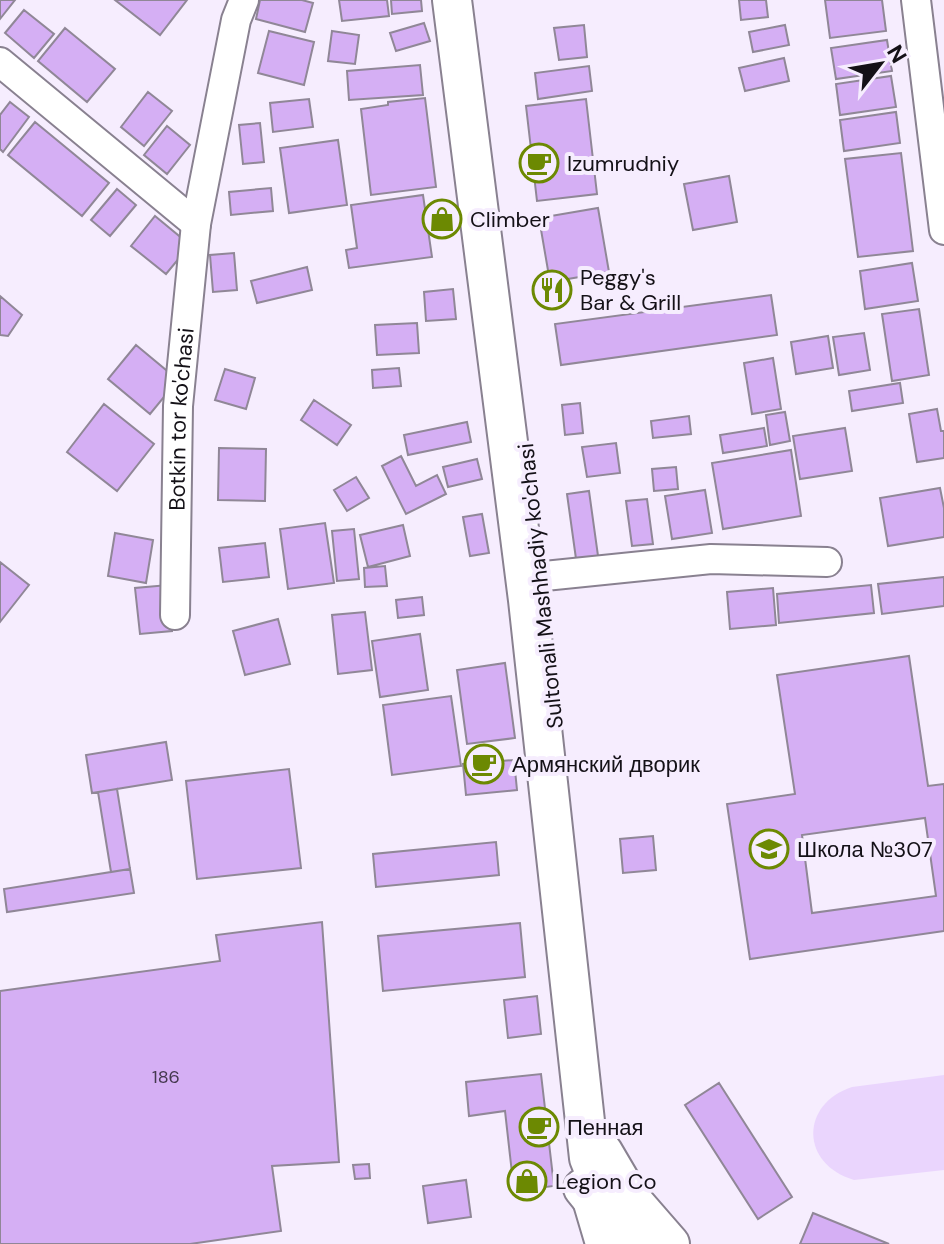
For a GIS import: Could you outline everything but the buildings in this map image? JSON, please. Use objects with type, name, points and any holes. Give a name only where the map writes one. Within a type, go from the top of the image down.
[{"type":"street","name":"Botkin tor ko'chasi","points":[[175,615],[178,406],[196,224],[236,20],[244,0]]},
{"type":"street","name":"Sultonali Mashhadiy ko'chasi","points":[[452,0],[532,578],[603,1152]]},
{"type":"street","name":"Sultonali Mashhadiy ko'chasi","points":[[470,0],[532,578],[589,1158],[602,1190],[583,1188]]},
{"type":"street","points":[[916,0],[944,230]]},
{"type":"street","points":[[0,62],[196,224]]},
{"type":"street","points":[[532,578],[711,559],[827,562]]},
{"type":"street","points":[[600,1244],[583,1188],[603,1152]]},
{"type":"street","points":[[603,1152],[630,1198],[670,1244]]},
{"type":"street","points":[[583,1188],[628,1244]]},
{"type":"shaded area","points":[[944,1075],[944,1170],[854,1180],[836,1172],[824,1161],[816,1148],[813,1134],[823,1106],[835,1095],[852,1087]]},
{"type":"place","name":"Izumrudniy","points":[[539,163]]},
{"type":"place","name":"Climber","points":[[442,219]]},
{"type":"place","name":"Peggy's Bar & Grill","points":[[552,290]]},
{"type":"place","name":"Армянский дворик","points":[[484,764]]},
{"type":"place","name":"Школа №307","points":[[769,849]]},
{"type":"place","name":"Пенная","points":[[539,1127]]},
{"type":"place","name":"Legion Co","points":[[527,1181]]}]
